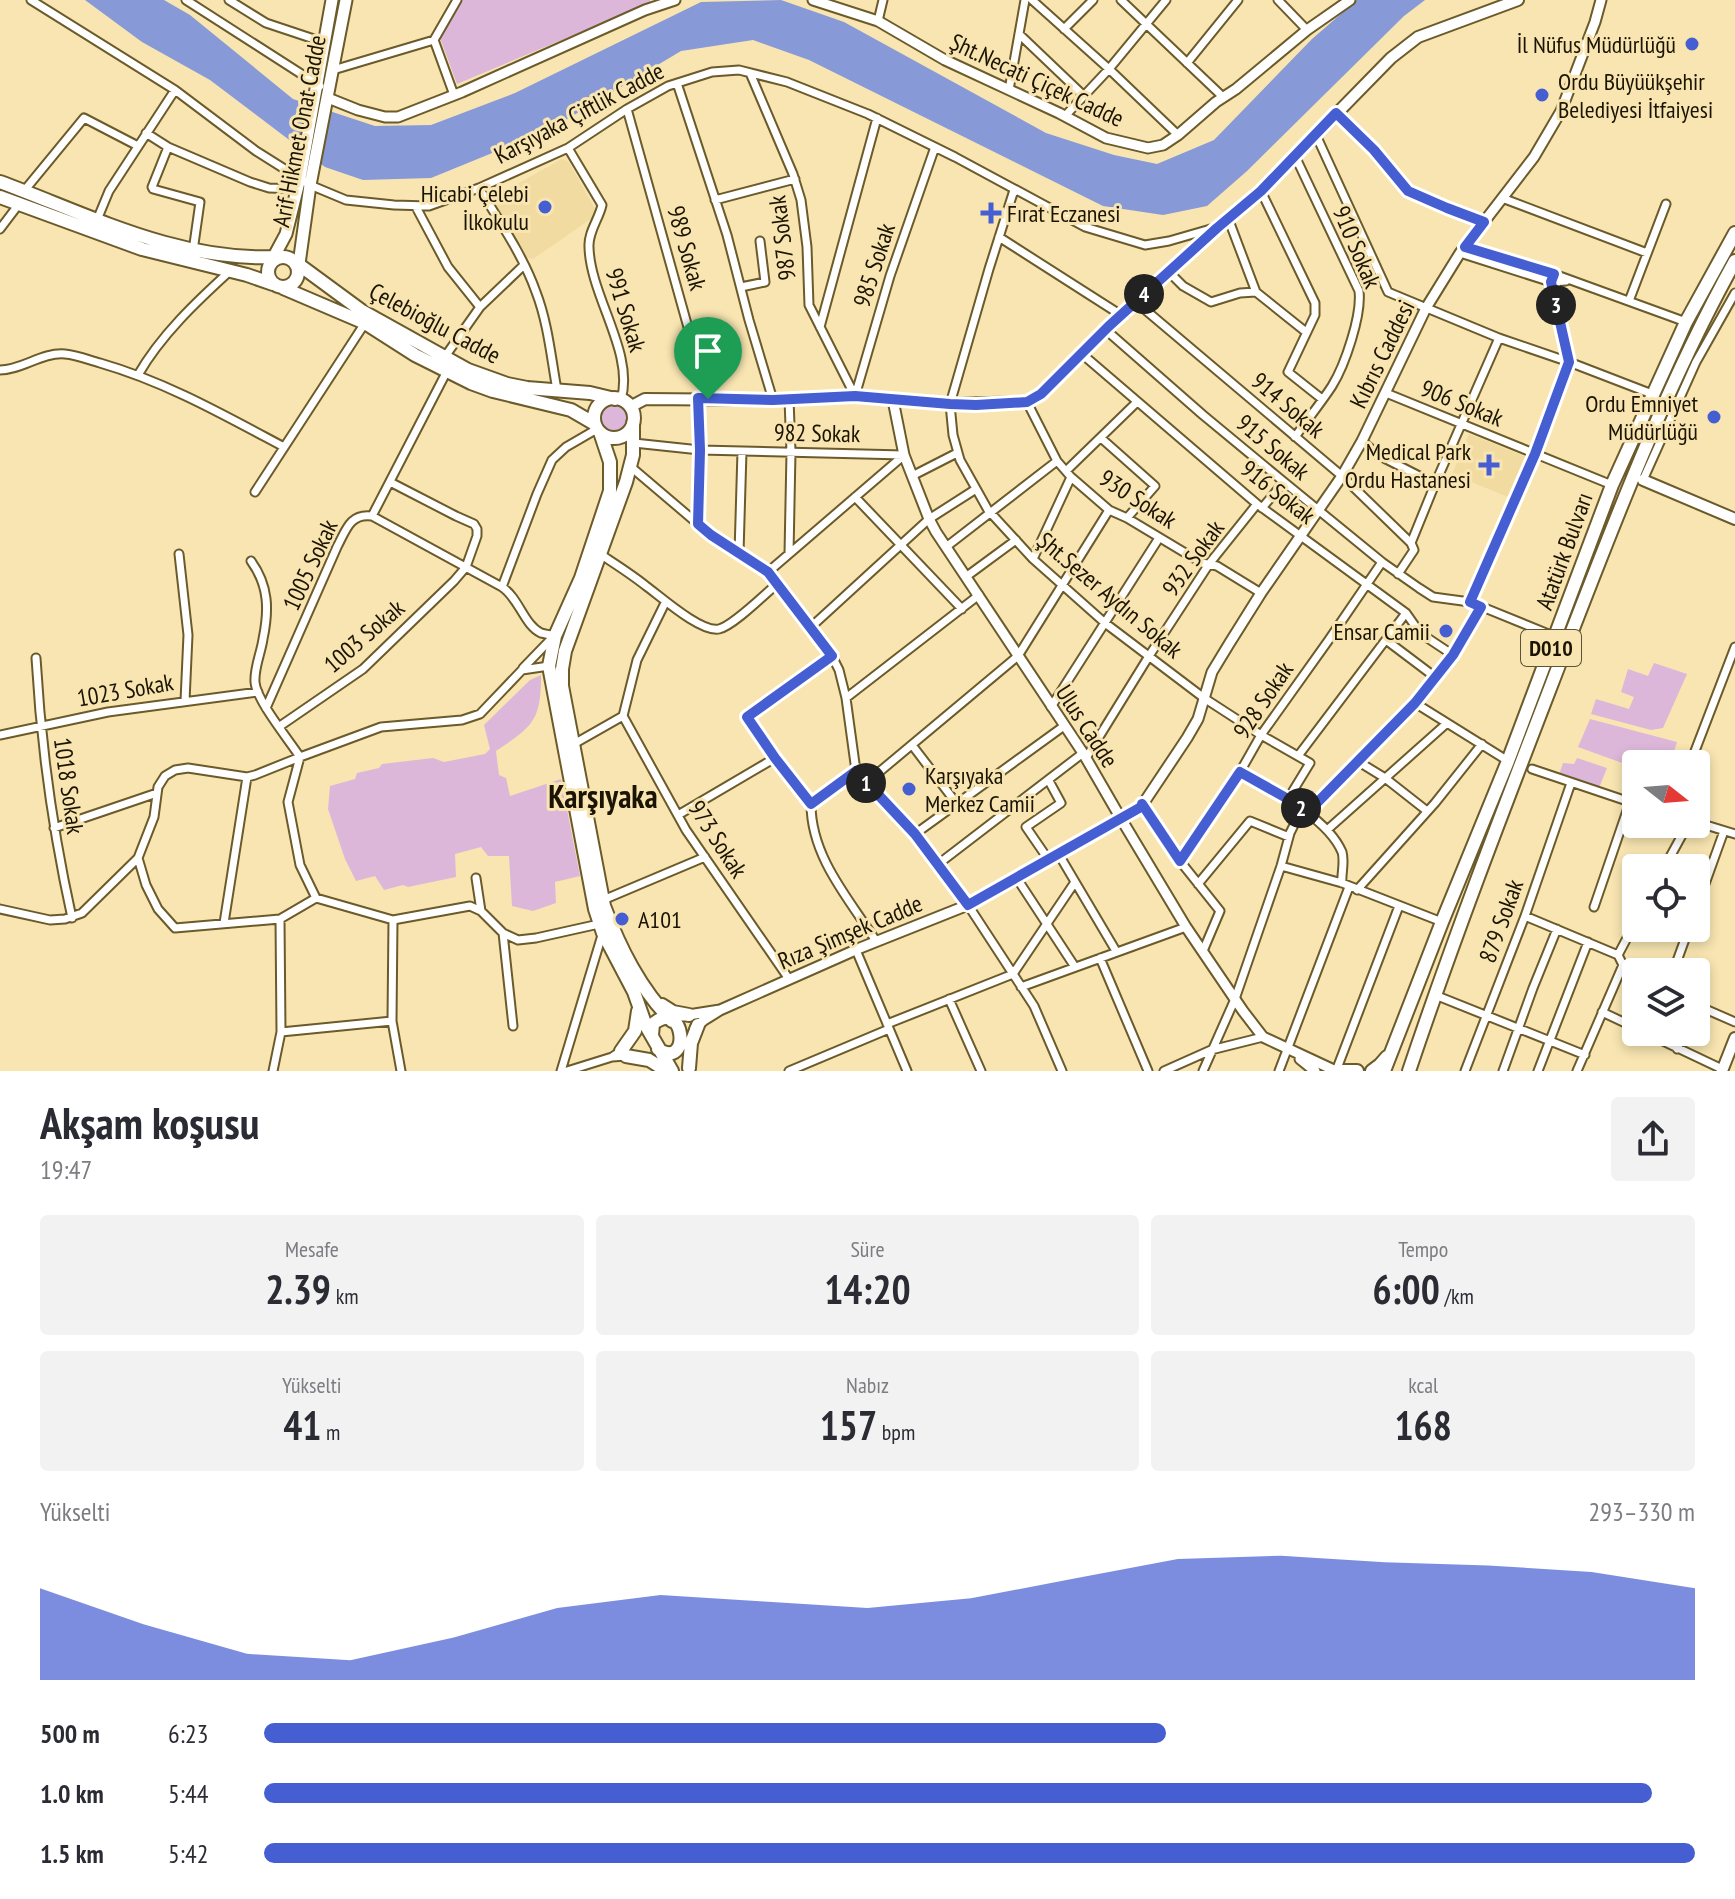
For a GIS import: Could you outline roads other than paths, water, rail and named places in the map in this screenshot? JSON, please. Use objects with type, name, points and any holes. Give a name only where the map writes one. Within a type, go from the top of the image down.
[{"type":"highway","name":"Çelebioğlu Cadde","points":[[0,182],[22,197],[142,249],[247,275],[278,286],[365,323],[415,355],[507,384],[590,393],[622,402]]},
{"type":"highway","name":"Çelebioğlu Cadde","points":[[0,197],[22,197],[193,251],[275,259]]},
{"type":"highway","name":"Atatürk Bulvarı","points":[[1384,1071],[1508,761],[1612,485],[1686,322],[1735,233]]},
{"type":"highway","points":[[285,257],[297,266],[298,276],[293,284],[278,286],[268,276],[275,259],[285,257]]},
{"type":"highway","name":"Atatürk Bulvarı","points":[[1409,1071],[1434,995],[1538,716],[1629,484],[1656,421],[1735,261]]},
{"type":"highway","name":"Çelebioğlu Cadde","points":[[297,266],[362,311],[493,391],[571,410],[597,428]]},
{"type":"highway","points":[[689,1015],[673,1012],[650,994],[615,934],[603,900],[562,686],[565,651],[631,467],[633,412],[622,402],[608,400],[595,412],[597,428],[610,462],[610,491],[581,578],[555,636],[549,666],[601,929],[639,1004],[690,1070]]},
{"type":"highway","points":[[597,428],[609,437],[621,437],[633,423]]},
{"type":"highway","points":[[650,994],[665,1036],[669,1071]]},
{"type":"highway","points":[[639,1004],[635,1031],[620,1054],[649,1060],[669,1071]]},
{"type":"highway","points":[[690,1070],[691,1043],[698,1025]]},
{"type":"highway","points":[[1372,1071],[1394,1048]]},
{"type":"highway","points":[[1338,1071],[1357,1071]]},
{"type":"main road","name":"Arif Hikmet Onat Cadde","points":[[323,102],[318,84],[332,0]]},
{"type":"main road","name":"Arif Hikmet Onat Cadde","points":[[275,259],[305,178],[333,70],[346,0]]},
{"type":"main road","points":[[622,402],[645,399],[773,400],[855,396],[950,404],[1027,402],[1041,394],[1121,315],[1261,191],[1391,58],[1418,37],[1518,0]]},
{"type":"main road","name":"Arif Hikmet Onat Cadde","points":[[297,266],[305,178]]},
{"type":"main road","points":[[1643,480],[1735,519]]},
{"type":"main road","points":[[1722,1070],[1735,1038]]},
{"type":"street","name":"Karşıyaka Çiftlik Cadde","points":[[31,0],[175,90],[256,151],[346,200],[429,206],[479,188],[568,148],[627,109],[677,83],[712,72],[739,70],[787,82],[877,118],[1085,227],[1145,245],[1217,228]]},
{"type":"street","points":[[186,0],[318,84]]},
{"type":"street","points":[[229,0],[266,23],[323,42]]},
{"type":"street","points":[[333,70],[434,40],[457,0]]},
{"type":"street","points":[[323,102],[385,117],[398,117],[645,10],[675,0]]},
{"type":"street","name":"Şht.Necati Çiçek Cadde","points":[[813,0],[878,21],[945,60],[1106,138],[1148,148],[1163,145],[1178,135],[1307,30],[1350,0]]},
{"type":"street","points":[[878,21],[883,0]]},
{"type":"street","points":[[1009,90],[1025,0]]},
{"type":"street","points":[[1032,0],[1178,135]]},
{"type":"street","points":[[1064,29],[1093,0]]},
{"type":"street","points":[[1121,0],[1223,97]]},
{"type":"street","points":[[1065,116],[1166,0]]},
{"type":"street","points":[[1187,63],[1238,0]]},
{"type":"street","points":[[1278,0],[1307,30]]},
{"type":"street","name":"Kıbrıs Caddesi","points":[[1120,817],[1141,807],[1187,738],[1198,719],[1212,672],[1261,593],[1342,476],[1426,308],[1462,250],[1534,157],[1561,111],[1601,0]]},
{"type":"street","name":"Kıbrıs Caddesi","points":[[1595,22],[1607,0]]},
{"type":"street","points":[[1019,34],[1084,96]]},
{"type":"street","points":[[434,40],[454,95]]},
{"type":"street","name":"987 Sokak","points":[[750,73],[801,200],[807,247],[809,305],[855,396]]},
{"type":"street","points":[[677,83],[715,200],[773,400]]},
{"type":"street","points":[[97,220],[109,191],[175,90]]},
{"type":"street","name":"989 Sokak","points":[[627,109],[703,398],[698,524]]},
{"type":"street","points":[[1336,113],[1374,150],[1408,191],[1484,222]]},
{"type":"street","points":[[0,229],[84,118],[138,146]]},
{"type":"street","points":[[820,327],[877,118]]},
{"type":"street","points":[[146,133],[168,147],[269,188],[305,178]]},
{"type":"street","points":[[1316,135],[1388,292],[1499,338],[1652,394]]},
{"type":"street","points":[[168,147],[152,187],[200,202],[193,251]]},
{"type":"street","name":"985 Sokak","points":[[855,396],[890,276],[935,147]]},
{"type":"street","name":"991 Sokak","points":[[568,148],[602,205],[588,245],[593,277],[612,328],[625,378],[622,402]]},
{"type":"street","name":"910 Sokak","points":[[1295,156],[1359,291],[1360,301],[1348,347],[1333,384],[1295,437]]},
{"type":"street","points":[[715,200],[795,179]]},
{"type":"street","points":[[479,188],[536,290],[543,311],[557,390]]},
{"type":"street","points":[[950,404],[1014,190]]},
{"type":"street","points":[[1261,191],[1315,303],[1315,315],[1288,372],[1322,399]]},
{"type":"street","points":[[1502,198],[1647,253]]},
{"type":"street","points":[[1629,301],[1666,204]]},
{"type":"street","points":[[416,207],[448,267],[480,307]]},
{"type":"street","points":[[1228,218],[1256,292],[1306,332]]},
{"type":"street","points":[[999,237],[1121,315]]},
{"type":"street","points":[[741,287],[765,282],[760,241]]},
{"type":"street","points":[[1462,250],[1552,278],[1572,281],[1686,322]]},
{"type":"street","name":"1005 Sokak","points":[[266,708],[348,526],[362,514],[372,516],[446,364],[480,307],[524,265]]},
{"type":"street","points":[[138,375],[161,341],[230,271]]},
{"type":"street","points":[[1169,272],[1183,286],[1211,302],[1240,293],[1256,292]]},
{"type":"street","points":[[1470,602],[1535,454],[1569,362],[1552,278]]},
{"type":"street","points":[[1643,480],[1696,362],[1734,298],[1718,291]]},
{"type":"street","name":"914 Sokak","points":[[1136,302],[1342,476],[1411,543]]},
{"type":"street","points":[[255,492],[365,323]]},
{"type":"street","name":"915 Sokak","points":[[1106,330],[1203,415],[1398,574],[1433,597],[1470,602],[1556,637]]},
{"type":"street","points":[[1398,574],[1414,550],[1411,543],[1499,338]]},
{"type":"street","points":[[0,370],[9,370],[53,354],[64,354],[138,375],[183,394],[284,447]]},
{"type":"street","name":"916 Sokak","points":[[1082,354],[1260,506],[1406,613],[1420,633],[1453,655]]},
{"type":"street","name":"906 Sokak","points":[[1386,393],[1612,485]]},
{"type":"street","points":[[789,399],[789,554]]},
{"type":"street","name":"Ulus Cadde","points":[[893,400],[904,455],[929,519],[1085,756],[1186,927],[1263,1037],[1338,1071]]},
{"type":"street","name":"930 Sokak","points":[[1027,402],[1057,461],[1109,510],[1202,563],[1217,566],[1261,593]]},
{"type":"street","points":[[1033,559],[1068,474],[1137,402]]},
{"type":"street","name":"Şht.Sezer Aydın Sokak","points":[[950,404],[957,453],[976,489],[990,512],[1033,559],[1105,623],[1204,698],[1310,763],[1288,799]]},
{"type":"street","points":[[502,587],[552,460],[566,447],[597,428]]},
{"type":"street","points":[[1101,438],[1155,486],[1127,518]]},
{"type":"street","points":[[1362,441],[1378,455],[1435,484]]},
{"type":"street","name":"982 Sokak","points":[[634,443],[700,450],[904,455]]},
{"type":"street","points":[[739,553],[742,451]]},
{"type":"street","points":[[912,476],[957,453]]},
{"type":"street","points":[[768,572],[904,455]]},
{"type":"street","points":[[946,547],[1057,461]]},
{"type":"street","points":[[631,467],[711,535],[768,572],[832,656],[846,698],[856,771],[915,834],[968,905],[1034,1006],[1062,1071]]},
{"type":"street","points":[[390,482],[474,524],[477,536],[466,567]]},
{"type":"street","name":"932 Sokak","points":[[937,865],[1085,756],[1209,564],[1284,482]]},
{"type":"street","points":[[811,627],[929,519],[976,489]]},
{"type":"street","points":[[855,497],[962,609]]},
{"type":"street","points":[[866,783],[1018,656],[1109,510]]},
{"type":"street","points":[[0,909],[50,920],[72,918],[82,913],[138,858],[154,817],[158,787],[165,776],[175,770],[202,769],[247,777],[381,727],[462,720],[480,714],[555,636],[540,632],[529,623],[511,593],[502,587],[372,516]]},
{"type":"street","points":[[1051,707],[1159,538]]},
{"type":"street","points":[[967,576],[1016,540]]},
{"type":"street","points":[[179,554],[188,635],[185,701]]},
{"type":"street","points":[[600,554],[665,603],[706,628],[718,630],[731,623],[777,584]]},
{"type":"street","points":[[251,561],[261,575],[267,603],[255,683],[266,708],[300,757],[288,802],[300,865],[316,898]]},
{"type":"street","name":"928 Sokak","points":[[1180,861],[1261,735],[1382,562]]},
{"type":"street","name":"1003 Sokak","points":[[280,726],[363,669],[466,567]]},
{"type":"street","points":[[846,698],[979,595]]},
{"type":"street","points":[[572,745],[623,716],[637,660],[665,603]]},
{"type":"street","points":[[1203,1071],[1235,999],[1289,837],[1304,811],[1359,762],[1415,703],[1453,655],[1481,607]]},
{"type":"street","points":[[1298,756],[1406,613]]},
{"type":"street","points":[[1386,640],[1435,677]]},
{"type":"street","points":[[1696,750],[1732,665],[1735,647]]},
{"type":"street","points":[[832,656],[747,717],[811,804],[817,845],[831,873],[876,941]]},
{"type":"street","name":"1018 Sokak","points":[[36,658],[40,726],[54,828],[72,918]]},
{"type":"street","points":[[522,670],[549,666]]},
{"type":"street","name":"1023 Sokak","points":[[0,735],[108,712],[258,692]]},
{"type":"street","points":[[1415,703],[1508,761]]},
{"type":"street","name":"973 Sokak","points":[[623,716],[678,815],[789,979]]},
{"type":"street","points":[[1327,830],[1446,724]]},
{"type":"street","points":[[915,834],[1064,726]]},
{"type":"street","points":[[1279,1071],[1350,887],[1427,811],[1482,744]]},
{"type":"street","points":[[912,745],[957,804]]},
{"type":"street","points":[[678,815],[775,758]]},
{"type":"street","points":[[1359,762],[1427,811]]},
{"type":"street","points":[[1532,769],[1622,799]]},
{"type":"street","points":[[811,804],[856,771]]},
{"type":"street","points":[[1240,772],[1288,799],[1327,830],[1342,853],[1350,887]]},
{"type":"street","points":[[224,923],[247,777]]},
{"type":"street","points":[[1048,859],[1026,827],[1061,803],[1049,781]]},
{"type":"street","name":"879 Sokak","points":[[1465,1071],[1525,916],[1571,783]]},
{"type":"street","points":[[54,828],[157,793]]},
{"type":"street","points":[[1142,804],[1180,861],[1220,911],[1203,951]]},
{"type":"street","name":"Rıza Şimşek Cadde","points":[[665,1036],[698,1025],[720,1010],[876,941],[968,905],[1120,817]]},
{"type":"street","points":[[1198,884],[1250,821],[1289,837]]},
{"type":"street","points":[[1710,826],[1735,834]]},
{"type":"street","points":[[1710,870],[1724,831]]},
{"type":"street","points":[[1594,907],[1622,832]]},
{"type":"street","points":[[1058,853],[1116,951]]},
{"type":"street","points":[[603,900],[705,857]]},
{"type":"street","points":[[138,858],[146,885],[158,909],[175,928],[280,919],[316,898],[393,920],[470,906],[481,911],[503,933],[518,940],[601,929],[564,1071]]},
{"type":"street","points":[[1281,866],[1350,887],[1442,922]]},
{"type":"street","points":[[1016,877],[1075,967]]},
{"type":"street","points":[[476,878],[481,911]]},
{"type":"street","points":[[789,1071],[949,999],[1013,974],[1075,882]]},
{"type":"street","points":[[1338,1071],[1399,906]]},
{"type":"street","points":[[1525,916],[1618,955],[1622,963]]},
{"type":"street","points":[[273,1071],[281,1032],[280,919]]},
{"type":"street","points":[[393,920],[392,1021],[401,1071]]},
{"type":"street","points":[[1021,987],[1186,927]]},
{"type":"street","points":[[1503,1071],[1557,929]]},
{"type":"street","points":[[503,933],[513,1026]]},
{"type":"street","points":[[1538,1071],[1588,942]]},
{"type":"street","points":[[1618,955],[1625,942]]},
{"type":"street","points":[[856,950],[907,1071]]},
{"type":"street","points":[[1100,958],[1148,1071]]},
{"type":"street","points":[[1577,1071],[1622,967]]},
{"type":"street","points":[[1434,995],[1585,1055]]},
{"type":"street","points":[[949,999],[981,1071]]},
{"type":"street","name":"Rıza Şimşek Cadde","points":[[665,1036],[689,1015],[720,1010]]},
{"type":"street","points":[[1602,1012],[1622,1021]]},
{"type":"street","points":[[1710,1012],[1735,1022]]},
{"type":"street","points":[[281,1032],[392,1021]]},
{"type":"street","points":[[564,1071],[665,1036]]},
{"type":"street","points":[[620,1054],[665,1036]]},
{"type":"street","points":[[1164,1071],[1211,1050],[1263,1037]]},
{"type":"street","points":[[1671,1046],[1722,1070]]},
{"type":"street","name":"Ulus Cadde","points":[[1288,1049],[1315,1071]]},
{"type":"water","points":[[85,0],[164,0],[190,15],[293,99],[375,126],[431,125],[515,93],[701,2],[781,0],[844,22],[1046,133],[1114,155],[1157,164],[1214,140],[1312,39],[1357,0],[1425,0],[1404,16],[1247,171],[1207,206],[1163,215],[1103,206],[809,60],[753,40],[681,51],[549,130],[431,178],[363,180],[325,167],[210,80],[142,42]]},
{"type":"place","name":"İl Nüfus Müdürlüğü","points":[[1692,44]]},
{"type":"place","name":"Ordu Büyüükşehir Belediyesi İtfaiyesi","points":[[1542,95]]},
{"type":"place","name":"Hicabi Çelebi İlkokulu","points":[[545,207]]},
{"type":"place","name":"Fırat Eczanesi","points":[[991,213]]},
{"type":"place","name":"Ordu Emniyet Müdürlüğü","points":[[1714,417]]},
{"type":"place","name":"Medical Park Ordu Hastanesi","points":[[1489,465]]},
{"type":"place","name":"Ensar Camii","points":[[1446,631]]},
{"type":"place","name":"Karşıyaka Merkez Camii","points":[[909,789]]},
{"type":"place","name":"A101","points":[[622,919]]},
{"type":"district","name":"Karşıyaka","points":[[603,796]]}]
